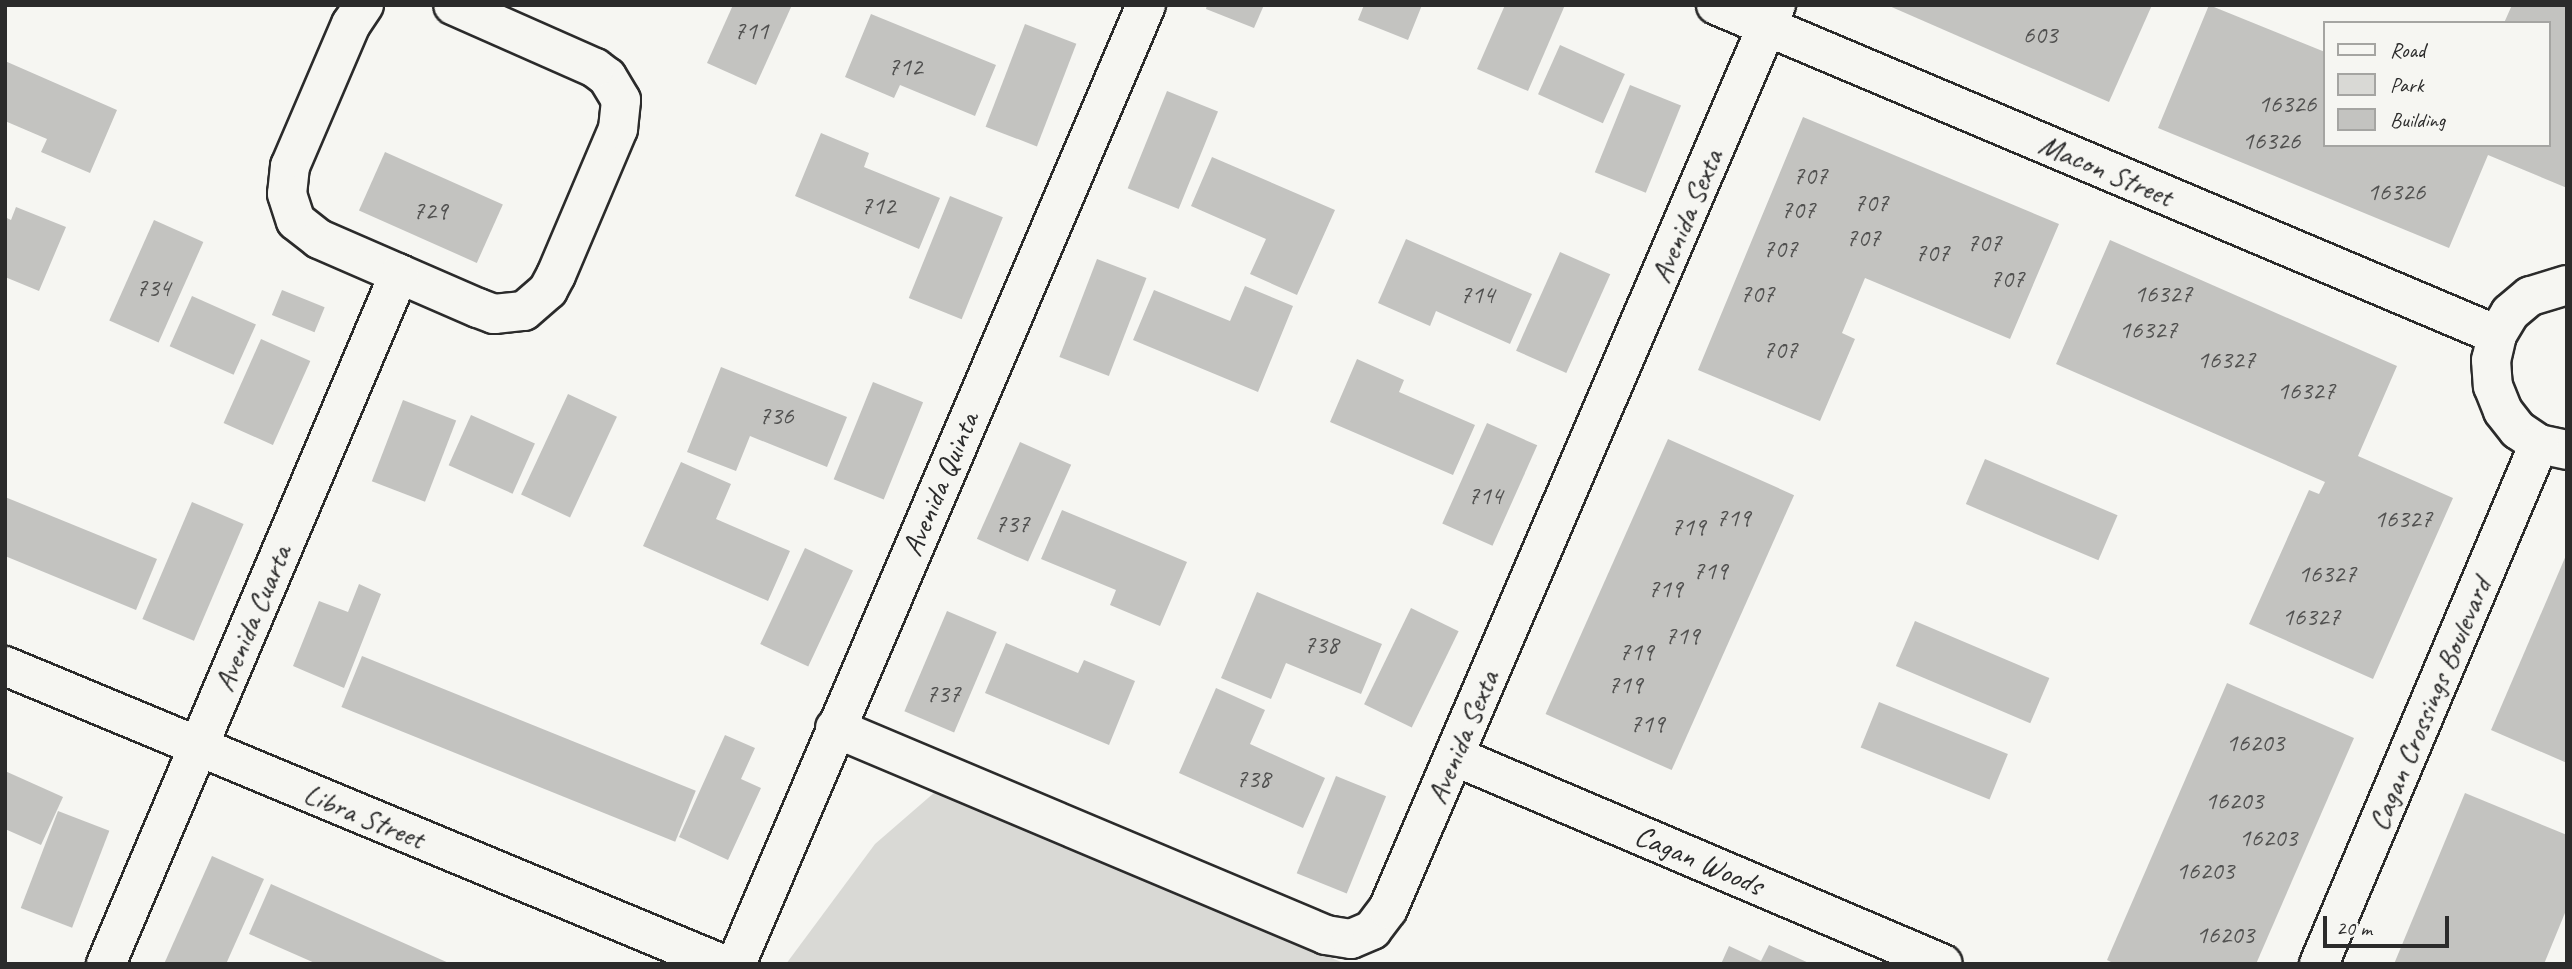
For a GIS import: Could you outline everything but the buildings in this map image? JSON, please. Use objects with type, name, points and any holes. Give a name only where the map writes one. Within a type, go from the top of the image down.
[{"type":"street","points":[[364,5],[352,24],[290,166],[287,194],[296,220],[306,231],[494,314],[524,311],[548,290],[556,275],[618,129],[621,100],[607,76],[509,16],[453,5]]},
{"type":"street","name":"Avenida Quinta","points":[[736,964],[1146,5]]},
{"type":"street","name":"Macon Street","points":[[1716,5],[1772,16],[2497,335]]},
{"type":"street","name":"Avenida Sexta","points":[[835,728],[1326,935],[1351,939],[1372,930],[1382,921],[1772,16]]},
{"type":"street","name":"Avenida Cuarta","points":[[106,964],[399,274]]},
{"type":"street","points":[[2553,447],[2518,429],[2503,411],[2493,386],[2491,360],[2497,335],[2510,313],[2530,296],[2567,285]]},
{"type":"street","name":"Cagan Crossings Boulevard","points":[[2319,964],[2553,447]]},
{"type":"street","name":"Libra Street","points":[[5,666],[722,964]]},
{"type":"street","name":"Cagan Woods","points":[[1454,756],[1943,964]]},
{"type":"green space","points":[[935,792],[1346,964],[786,964],[875,844]]}]
